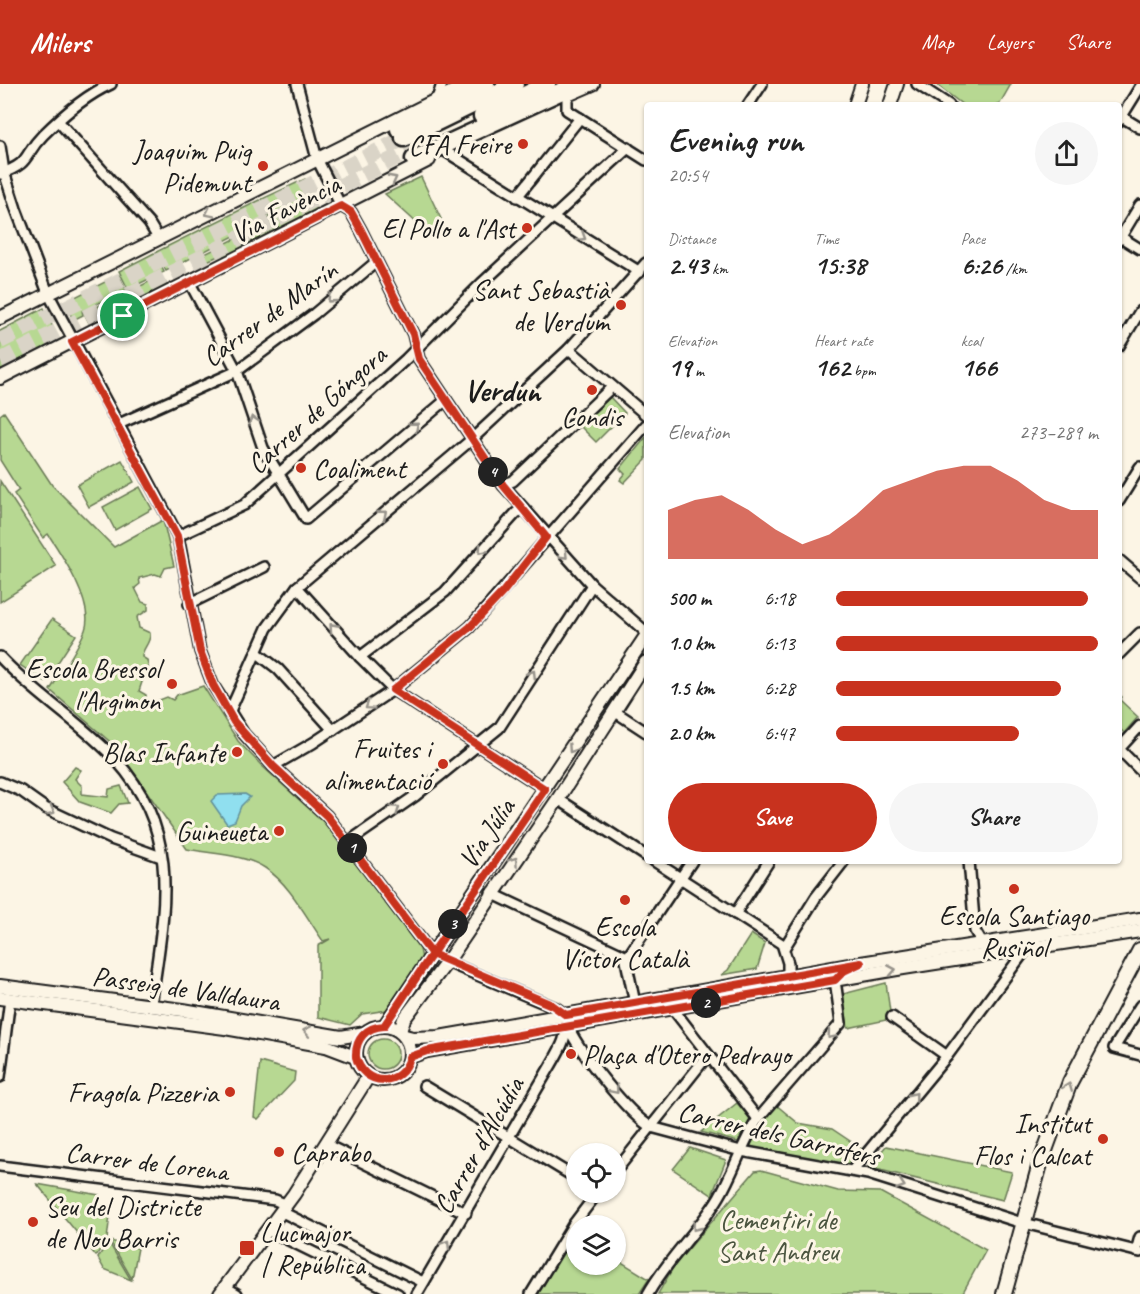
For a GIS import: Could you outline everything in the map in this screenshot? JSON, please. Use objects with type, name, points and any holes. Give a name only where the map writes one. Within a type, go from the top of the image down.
[{"type":"highway","points":[[407,144],[486,84]]},
{"type":"highway","points":[[407,144],[515,84]]},
{"type":"highway","points":[[407,144],[547,84]]},
{"type":"highway","points":[[407,144],[572,90]]},
{"type":"main road","name":"Via Favència","points":[[0,318],[468,84]]},
{"type":"main road","name":"Via Favència","points":[[0,378],[445,151],[572,90],[593,84]]},
{"type":"main road","points":[[856,102],[862,84]]},
{"type":"main road","points":[[891,102],[897,84]]},
{"type":"main road","name":"Via Júlia","points":[[384,1026],[545,789],[644,637]]},
{"type":"main road","name":"Via Júlia","points":[[403,1033],[404,1018],[447,962],[491,893],[558,799],[644,665]]},
{"type":"main road","points":[[410,1057],[427,1051],[567,1021],[790,976],[1140,919]]},
{"type":"main road","points":[[637,1008],[673,1008],[1140,930]]},
{"type":"main road","points":[[1004,1294],[1040,1164],[1070,1082],[1140,950]]},
{"type":"main road","points":[[432,954],[447,962]]},
{"type":"main road","name":"Passeig de Valldaura","points":[[5,992],[341,1037],[365,1033]]},
{"type":"main road","name":"Passeig de Valldaura","points":[[150,1012],[326,1046],[356,1057]]},
{"type":"main road","points":[[403,1033],[410,1057],[403,1072],[392,1079],[374,1080],[368,1077],[360,1068],[356,1057],[357,1044],[365,1033],[384,1026],[403,1033],[434,1038],[567,1021]]},
{"type":"main road","points":[[223,1291],[285,1209],[368,1077]]},
{"type":"street","points":[[2,173],[24,163],[39,139],[98,87],[111,84]]},
{"type":"street","points":[[297,84],[318,159],[341,206],[351,212],[416,346],[419,359],[503,485],[546,537],[592,585],[644,632]]},
{"type":"street","points":[[437,99],[442,84]]},
{"type":"street","points":[[750,102],[762,84]]},
{"type":"street","points":[[917,84],[944,102]]},
{"type":"street","points":[[1122,116],[1140,87]]},
{"type":"street","points":[[572,90],[567,110],[644,159]]},
{"type":"street","points":[[517,197],[580,118]]},
{"type":"street","points":[[1122,120],[1140,128]]},
{"type":"street","points":[[59,122],[149,223],[158,238]]},
{"type":"street","points":[[0,146],[2,173],[48,293],[177,536],[189,604],[205,667],[229,713],[244,734],[273,766],[320,808],[432,954]]},
{"type":"street","name":"Carrer de Góngora","points":[[177,536],[244,505],[406,359],[416,346],[552,218],[559,215],[628,148]]},
{"type":"street","points":[[229,713],[267,628],[297,587],[471,440],[569,349],[644,267],[552,218],[445,151]]},
{"type":"street","points":[[1122,235],[1140,205]]},
{"type":"street","points":[[1122,239],[1140,249]]},
{"type":"street","name":"Carrer de Marín","points":[[119,424],[237,371],[314,314],[376,262]]},
{"type":"street","points":[[190,283],[237,371],[263,448],[306,519],[446,400]]},
{"type":"street","points":[[1122,341],[1140,311]]},
{"type":"street","points":[[569,349],[644,413]]},
{"type":"street","points":[[503,485],[513,481],[612,387]]},
{"type":"street","points":[[273,766],[393,690],[470,627],[503,592],[546,537],[644,427]]},
{"type":"street","points":[[1122,496],[1140,466]]},
{"type":"street","points":[[360,657],[444,592],[516,513],[523,509]]},
{"type":"street","points":[[1122,564],[1138,573]]},
{"type":"street","points":[[189,604],[264,567]]},
{"type":"street","points":[[347,843],[415,796],[499,728],[592,585]]},
{"type":"street","points":[[297,587],[393,690],[464,733],[476,745],[545,789]]},
{"type":"street","points":[[1122,651],[1140,633]]},
{"type":"street","points":[[256,652],[278,669],[333,730]]},
{"type":"street","points":[[0,657],[25,683],[116,760],[138,791],[160,838],[161,857],[166,874],[165,896],[150,1012]]},
{"type":"street","points":[[614,711],[644,731]]},
{"type":"street","points":[[1122,746],[1140,726]]},
{"type":"street","points":[[1122,752],[1140,770]]},
{"type":"street","points":[[0,782],[21,791],[45,808],[111,839],[161,857]]},
{"type":"street","points":[[558,799],[644,855]]},
{"type":"street","points":[[659,864],[784,948],[790,976],[777,990]]},
{"type":"street","points":[[637,1008],[627,958],[691,864]]},
{"type":"street","points":[[735,914],[767,864]]},
{"type":"street","points":[[784,948],[816,897],[841,864]]},
{"type":"street","points":[[969,864],[975,931],[982,943]]},
{"type":"street","points":[[491,893],[627,958]]},
{"type":"street","points":[[852,1171],[947,1056],[1027,948]]},
{"type":"street","points":[[447,962],[552,1005],[567,1021]]},
{"type":"street","points":[[648,1294],[661,1271],[718,1199],[758,1119],[841,1023],[835,980],[844,971],[861,963]]},
{"type":"street","points":[[0,1077],[5,992]]},
{"type":"street","points":[[1140,1006],[1114,1048],[1140,1054]]},
{"type":"street","points":[[673,1008],[758,1119]]},
{"type":"street","points":[[892,1017],[947,1056]]},
{"type":"street","name":"Carrer dels Garrofers","points":[[567,1021],[591,1061],[638,1118],[651,1127],[741,1151],[868,1174],[926,1194],[1023,1222],[1138,1251]]},
{"type":"street","name":"Carrer d'Alcúdia","points":[[422,1290],[564,1042],[567,1021]]},
{"type":"street","points":[[626,1158],[708,1055]]},
{"type":"street","points":[[424,1086],[566,1172]]},
{"type":"street","points":[[327,1145],[466,1212]]},
{"type":"street","name":"Carrer de Lorena","points":[[0,1166],[275,1200],[285,1209],[422,1290]]},
{"type":"street","points":[[531,1294],[573,1225],[590,1203]]},
{"type":"street","points":[[268,1230],[398,1294]]},
{"type":"street","points":[[1138,1251],[1140,1237]]},
{"type":"street","points":[[223,1291],[237,1294]]},
{"type":"green space","points":[[936,84],[1011,84],[1001,102],[959,102]]},
{"type":"green space","points":[[421,177],[443,223],[431,236],[385,194]]},
{"type":"green space","points":[[305,179],[313,196],[270,217],[262,199]]},
{"type":"green space","points":[[260,200],[269,218],[166,271],[156,252]]},
{"type":"green space","points":[[312,200],[317,210],[225,257],[223,254],[200,264],[197,258]]},
{"type":"green space","points":[[154,253],[164,272],[128,289],[119,271]]},
{"type":"green space","points":[[119,275],[126,290],[82,311],[83,315],[73,320],[65,302]]},
{"type":"green space","points":[[155,279],[165,281],[167,286],[90,325],[84,313]]},
{"type":"green space","points":[[44,308],[54,330],[43,335],[49,347],[0,371],[0,331]]},
{"type":"green space","points":[[610,397],[625,413],[596,442],[580,426]]},
{"type":"green space","points":[[4,412],[52,485],[114,547],[163,520],[174,566],[165,568],[161,576],[155,574],[139,578],[140,584],[135,588],[142,602],[148,604],[148,610],[137,617],[139,628],[150,633],[142,657],[147,660],[149,672],[144,676],[139,691],[146,695],[146,701],[152,703],[167,697],[173,700],[177,695],[203,686],[238,741],[328,826],[420,949],[422,959],[387,1010],[362,1014],[350,1025],[318,1017],[318,946],[330,939],[323,941],[290,892],[265,868],[237,857],[187,849],[115,746],[50,690],[82,638],[87,620],[85,607],[76,580],[61,554],[48,534],[43,538],[14,494],[19,490],[0,460],[0,415]]},
{"type":"green space","points":[[644,439],[644,462],[624,483],[620,480],[625,474],[620,469]]},
{"type":"green space","points":[[122,460],[134,482],[89,507],[77,485]]},
{"type":"green space","points":[[0,481],[56,566],[0,602]]},
{"type":"green space","points":[[140,487],[152,509],[115,530],[103,507]]},
{"type":"green space","points":[[52,619],[76,635],[45,682],[20,665]]},
{"type":"green space","points":[[1122,702],[1138,717],[1124,733],[1122,731]]},
{"type":"green space","points":[[75,767],[81,770],[75,779],[82,786],[82,794],[108,797],[109,789],[121,786],[128,803],[119,804],[111,813],[80,802],[62,782]]},
{"type":"green space","points":[[751,934],[765,943],[757,969],[721,975],[728,970]]},
{"type":"green space","points":[[886,983],[891,1019],[848,1028],[843,994]]},
{"type":"green space","points":[[383,1039],[394,1043],[398,1054],[394,1065],[383,1069],[372,1065],[368,1054],[372,1043]]},
{"type":"green space","points":[[260,1062],[295,1072],[294,1081],[258,1119],[254,1117]]},
{"type":"green space","points":[[737,1103],[752,1121],[738,1142],[701,1132]]},
{"type":"green space","points":[[775,1104],[798,1123],[832,1129],[862,1149],[847,1164],[757,1150],[750,1146],[751,1139],[759,1124]]},
{"type":"green space","points":[[886,1146],[1012,1172],[1003,1200],[868,1167]]},
{"type":"green space","points":[[690,1148],[726,1160],[712,1195],[673,1169]]},
{"type":"green space","name":"Cementiri de Sant Andreu","points":[[761,1170],[838,1191],[880,1192],[986,1250],[962,1294],[658,1294],[674,1266],[755,1171]]},
{"type":"green space","points":[[37,1184],[99,1195],[101,1215],[110,1215],[107,1239],[96,1256]]},
{"type":"green space","points":[[108,1241],[131,1280],[104,1269],[98,1258]]},
{"type":"green space","points":[[110,1241],[138,1248],[132,1279]]},
{"type":"green space","points":[[566,1245],[566,1275],[626,1275],[626,1265],[649,1279],[639,1294],[537,1294]]},
{"type":"water","points":[[245,794],[250,797],[241,806],[235,821],[227,824],[211,801],[217,795]]},
{"type":"tunnel","points":[[0,341],[404,138]]},
{"type":"tunnel","points":[[0,361],[411,150]]},
{"type":"place","name":"CFA Freire","points":[[523,144]]},
{"type":"place","name":"Joaquim Puig Pidemunt","points":[[263,166]]},
{"type":"place","name":"El Pollo a l'Ast","points":[[527,228]]},
{"type":"place","name":"Sant Sebastià de Verdum","points":[[621,305]]},
{"type":"place","name":"Condis","points":[[592,390]]},
{"type":"place","name":"Coaliment","points":[[301,468]]},
{"type":"place","name":"Escola Bressol l'Argimon","points":[[172,684]]},
{"type":"place","name":"Blas Infante","points":[[237,752]]},
{"type":"place","name":"Fruites i alimentació","points":[[443,764]]},
{"type":"place","name":"Guineueta","points":[[279,831]]},
{"type":"place","name":"Escola Santiago Rusiñol","points":[[1014,889]]},
{"type":"place","name":"Escola Víctor Català","points":[[625,900]]},
{"type":"place","name":"Plaça d'Otero Pedrayo","points":[[571,1054]]},
{"type":"place","name":"Fragola Pizzeria","points":[[230,1092]]},
{"type":"place","name":"Institut Flos i Calcat","points":[[1103,1139]]},
{"type":"place","name":"Caprabo","points":[[279,1152]]},
{"type":"place","name":"Seu del Districte de Nou Barris","points":[[33,1222]]},
{"type":"place","name":"Llucmajor | República","points":[[247,1248]]},
{"type":"district","name":"Verdun","points":[[502,390]]},
{"type":"route","points":[[123,316],[72,342],[119,424],[177,536],[200,651],[213,685],[234,722],[273,766],[327,816],[432,954],[384,1026],[370,1029],[360,1038],[356,1048],[357,1063],[367,1076],[374,1080],[392,1079],[403,1072],[410,1057],[427,1051],[835,980],[844,971],[861,963],[566,1015],[552,1005],[432,954],[545,789],[476,745],[464,733],[393,690],[418,667],[448,647],[470,627],[503,592],[546,537],[503,485],[419,359],[413,334],[361,230],[351,212],[341,206],[123,316]]}]
